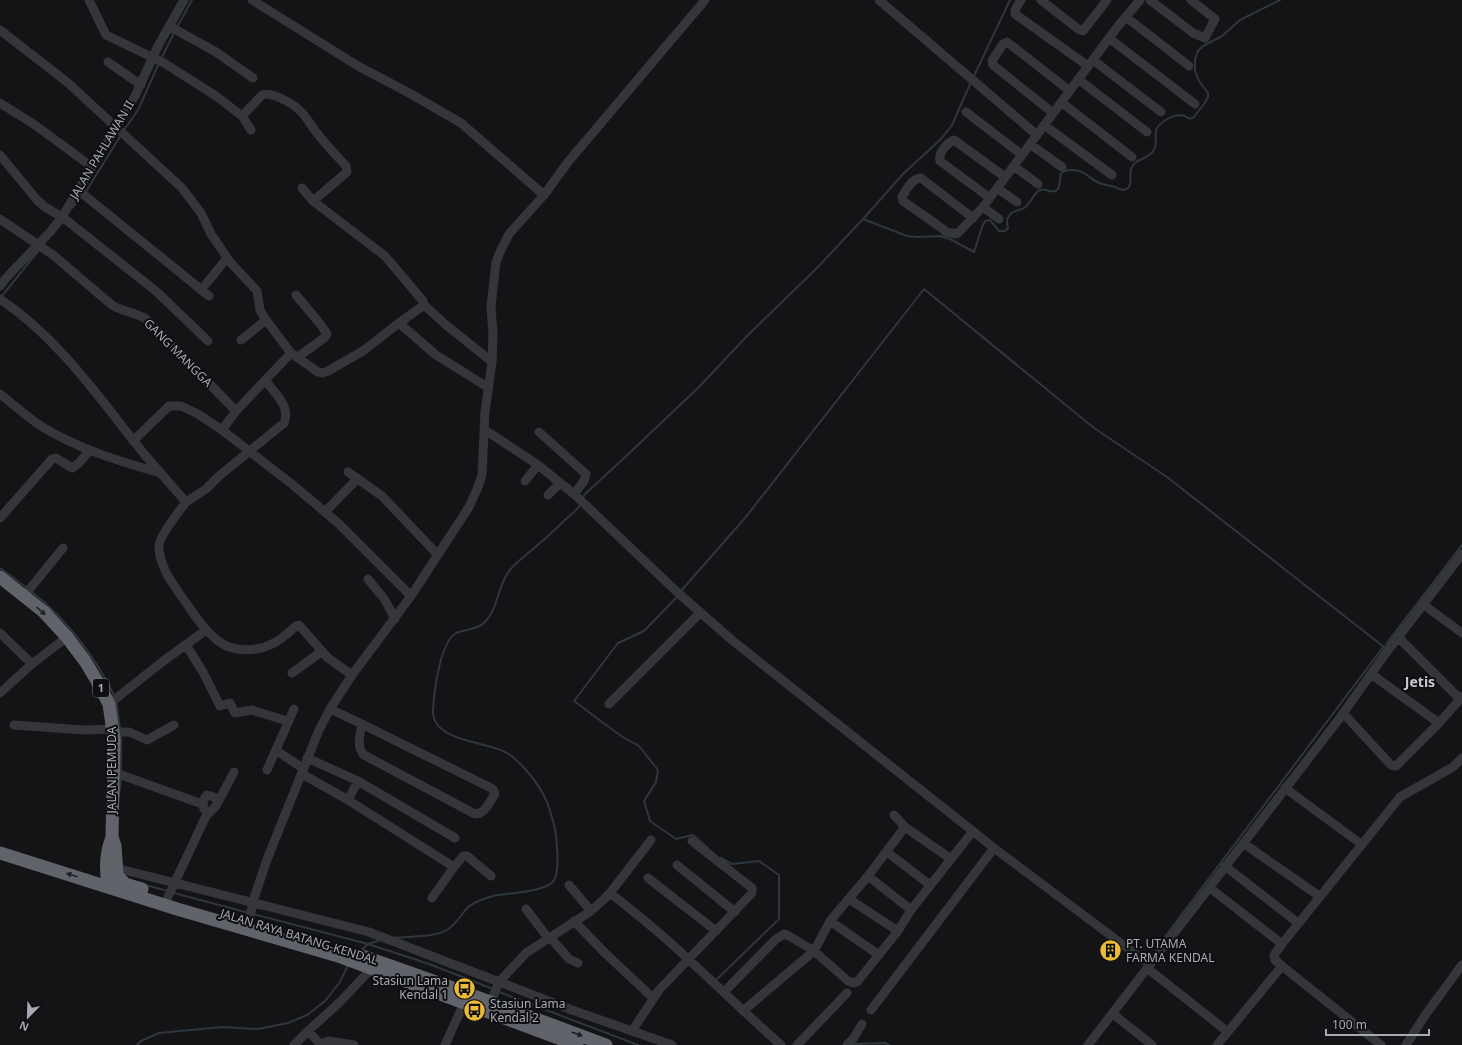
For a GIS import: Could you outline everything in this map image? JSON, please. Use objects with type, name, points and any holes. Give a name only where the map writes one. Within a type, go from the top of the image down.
[{"type":"highway","name":"JALAN PEMUDA","points":[[0,577],[28,592],[67,637],[85,661],[110,703],[119,774],[112,837],[109,846],[106,873],[109,887]]},
{"type":"highway","name":"JALAN PEMUDA","points":[[112,837],[115,846],[117,875],[125,884]]},
{"type":"highway","name":"1","points":[[0,853],[109,887]]},
{"type":"highway","name":"JALAN RAYA BATANG-KENDAL","points":[[125,884],[171,890],[251,913],[369,965],[464,1003],[577,1045]]},
{"type":"highway","name":"JALAN RAYA BATANG-KENDAL","points":[[109,887],[169,907],[342,953]]},
{"type":"highway","name":"JALAN RAYA BATANG-KENDAL","points":[[369,965],[492,1000],[606,1045]]},
{"type":"street","points":[[89,0],[106,35],[158,60],[216,96],[242,116],[251,130]]},
{"type":"street","name":"JALAN PAHLAWAN II","points":[[0,286],[51,231],[79,191],[141,85],[158,60],[158,46],[171,26],[184,0]]},
{"type":"street","points":[[252,0],[268,4],[358,66],[461,123],[544,195]]},
{"type":"street","points":[[251,913],[268,857],[303,772],[307,758],[330,709],[352,675],[411,596],[469,507],[478,487],[482,475],[485,412],[492,362],[493,334],[491,307],[496,262],[509,234],[544,195],[568,162],[705,0]]},
{"type":"street","points":[[879,0],[1037,135]]},
{"type":"street","points":[[1021,0],[1015,10],[1015,14],[1091,63],[1161,112]]},
{"type":"street","points":[[1041,0],[1078,29],[1083,31],[1107,0]]},
{"type":"street","points":[[973,218],[921,178],[916,179],[906,189],[902,197],[903,200],[946,232],[957,234],[973,218],[983,207],[1109,38],[1140,0]]},
{"type":"street","points":[[1150,0],[1193,33],[1205,38],[1215,19],[1191,0]]},
{"type":"street","points":[[1126,17],[1189,66]]},
{"type":"street","points":[[171,26],[216,52],[253,78]]},
{"type":"street","points":[[0,30],[67,82],[182,188],[201,212],[211,234],[227,258],[257,291],[260,310],[266,320],[294,355],[318,372],[322,373],[328,371],[363,351],[424,304]]},
{"type":"street","points":[[1109,38],[1195,104]]},
{"type":"street","points":[[1053,113],[992,65],[992,61],[1000,48],[1006,42],[1070,91]]},
{"type":"street","points":[[108,62],[141,85]]},
{"type":"street","points":[[1078,80],[1147,132]]},
{"type":"street","points":[[242,116],[265,93],[291,104],[303,113],[316,133],[348,170],[313,201]]},
{"type":"street","points":[[1061,102],[1132,157]]},
{"type":"street","points":[[0,103],[35,125],[92,167]]},
{"type":"street","points":[[966,112],[1022,154]]},
{"type":"street","points":[[1044,125],[1112,175]]},
{"type":"street","points":[[990,198],[940,161],[940,154],[947,145],[954,140],[1005,177]]},
{"type":"street","points":[[1030,144],[1062,167]]},
{"type":"street","points":[[0,155],[37,200],[45,207],[62,216],[157,292],[208,341]]},
{"type":"street","points":[[1014,166],[1038,184]]},
{"type":"street","points":[[302,188],[313,201],[385,256],[424,304],[445,324],[492,362]]},
{"type":"street","points":[[997,188],[1017,202]]},
{"type":"street","points":[[79,191],[205,293],[227,258]]},
{"type":"street","points":[[983,207],[999,219]]},
{"type":"street","name":"GANG MANGGA","points":[[0,219],[53,254],[112,305],[118,309],[139,315],[146,319],[236,411]]},
{"type":"street","points":[[222,430],[236,411],[294,355],[324,338],[327,334],[296,295]]},
{"type":"street","points":[[0,310],[3,301],[48,338],[84,378],[160,473],[186,502]]},
{"type":"street","points":[[241,340],[266,320]]},
{"type":"street","points":[[399,324],[436,356],[489,388]]},
{"type":"street","points":[[266,381],[284,405],[287,412],[284,423],[219,476],[206,489],[186,502],[158,544],[160,555],[168,577],[206,630],[218,641],[229,648],[240,650],[274,643],[296,626],[300,625],[321,652],[352,675]]},
{"type":"street","points":[[0,394],[40,425],[90,450],[109,458],[160,473]]},
{"type":"street","points":[[133,440],[169,406],[182,406],[198,414],[222,430],[338,523],[411,596]]},
{"type":"street","points":[[485,430],[538,465],[579,499],[700,613],[734,641],[994,848],[1149,966],[1228,1032]]},
{"type":"street","points":[[539,432],[586,474],[579,499]]},
{"type":"street","points":[[1,514],[52,459],[56,458],[72,468],[79,463],[90,450]]},
{"type":"street","points":[[525,481],[538,465]]},
{"type":"street","points":[[348,472],[382,496],[438,555]]},
{"type":"street","points":[[325,512],[357,479]]},
{"type":"street","points":[[548,495],[560,483]]},
{"type":"street","points":[[28,592],[63,548]]},
{"type":"street","points":[[1088,1045],[1210,888],[1225,866],[1424,604],[1461,559]]},
{"type":"street","points":[[368,579],[385,600],[395,619]]},
{"type":"street","points":[[1424,604],[1462,633]]},
{"type":"street","points":[[609,704],[700,613]]},
{"type":"street","points":[[110,703],[206,630]]},
{"type":"street","points":[[0,633],[32,664]]},
{"type":"street","points":[[0,693],[32,664],[67,637]]},
{"type":"street","points":[[1343,712],[1391,766],[1394,766],[1398,765],[1462,698],[1398,638]]},
{"type":"street","points":[[186,645],[220,706],[230,703],[235,713],[252,710],[287,722]]},
{"type":"street","points":[[292,672],[321,652]]},
{"type":"street","points":[[1371,674],[1439,723]]},
{"type":"street","points":[[267,770],[294,709]]},
{"type":"street","points":[[330,709],[362,724],[491,788],[495,794],[482,812],[477,814],[473,813],[364,755],[359,748],[362,724]]},
{"type":"street","points":[[14,725],[130,732],[147,740],[174,725]]},
{"type":"street","points":[[280,752],[303,772],[454,867]]},
{"type":"street","points":[[307,758],[358,781],[455,838]]},
{"type":"street","points":[[1381,1045],[1282,966],[1275,960],[1274,955],[1319,896],[1400,797],[1453,767],[1462,758]]},
{"type":"street","points":[[171,890],[206,816],[216,806],[234,772]]},
{"type":"street","points":[[119,774],[202,804]]},
{"type":"street","points":[[348,800],[358,781]]},
{"type":"street","points":[[1285,788],[1361,844]]},
{"type":"street","points":[[206,816],[202,804],[204,798],[207,795],[214,797],[218,802]]},
{"type":"street","points":[[894,815],[905,827],[951,859]]},
{"type":"street","points":[[743,1011],[814,951],[830,921],[868,876],[905,827]]},
{"type":"street","points":[[724,992],[776,939],[784,934],[790,936],[814,951],[848,981],[854,983],[859,980],[898,931],[911,910],[930,885],[973,831]]},
{"type":"street","points":[[492,1000],[498,983],[526,953],[591,911],[610,893],[651,840]]},
{"type":"street","points":[[632,1031],[653,998],[688,959],[751,895],[753,890],[692,842]]},
{"type":"street","points":[[1243,843],[1319,896]]},
{"type":"street","points":[[871,1010],[994,848]]},
{"type":"street","points":[[887,852],[930,885]]},
{"type":"street","points":[[432,898],[462,856],[465,855],[491,876]]},
{"type":"street","points":[[677,866],[735,912]]},
{"type":"street","points":[[1225,866],[1298,923]]},
{"type":"street","points":[[116,868],[171,890],[251,913],[381,936],[400,942],[498,983],[672,1045]]},
{"type":"street","points":[[868,876],[911,910]]},
{"type":"street","points":[[648,878],[716,931]]},
{"type":"street","points":[[569,885],[591,911]]},
{"type":"street","points":[[1210,888],[1282,944]]},
{"type":"street","points":[[610,893],[649,924],[781,1045]]},
{"type":"street","points":[[849,899],[898,931]]},
{"type":"street","points":[[526,909],[549,938],[569,959],[578,964]]},
{"type":"street","points":[[574,921],[605,953],[653,998]]},
{"type":"street","points":[[830,921],[879,955]]},
{"type":"street","points":[[294,1045],[340,1002],[369,965]]},
{"type":"street","points":[[1406,1045],[1426,1014],[1462,965]]},
{"type":"street","points":[[1217,1045],[1282,966]]},
{"type":"street","points":[[797,1045],[847,993]]},
{"type":"street","points":[[445,1045],[464,1003]]},
{"type":"street","points":[[1113,1014],[1152,1045]]},
{"type":"street","points":[[847,1045],[853,1039],[862,1024]]},
{"type":"street","points":[[308,1031],[321,1045],[329,1041],[354,1045]]},
{"type":"waterway","points":[[177,27],[192,0]]},
{"type":"waterway","points":[[974,76],[1010,0]]},
{"type":"waterway","points":[[863,219],[907,236],[940,236],[950,239],[974,252],[985,221],[990,220],[999,231],[1005,231],[1008,228],[1007,220],[1010,214],[1026,206],[1038,191],[1042,189],[1053,192],[1057,190],[1060,184],[1061,174],[1067,170],[1077,170],[1099,183],[1122,190],[1126,189],[1130,185],[1131,169],[1133,165],[1148,156],[1154,150],[1156,146],[1157,128],[1171,117],[1182,115],[1193,118],[1208,97],[1208,93],[1199,81],[1195,71],[1195,59],[1198,51],[1203,46],[1222,36],[1240,20],[1280,0]]},
{"type":"waterway","points":[[161,59],[174,33]]},
{"type":"waterway","points":[[124,130],[138,110],[159,63]]},
{"type":"waterway","points":[[582,499],[585,494],[698,388],[747,336],[816,269],[903,174],[941,139],[952,125],[971,82]]},
{"type":"waterway","points":[[85,193],[121,135]]},
{"type":"waterway","points":[[72,208],[82,196]]},
{"type":"waterway","points":[[1,297],[40,249]]},
{"type":"waterway","points":[[680,592],[745,518],[924,289],[1094,428],[1167,477],[1384,647]]},
{"type":"waterway","points":[[393,938],[428,936],[441,933],[450,928],[468,907],[477,902],[493,896],[536,890],[550,884],[554,880],[557,870],[555,829],[548,804],[541,790],[531,776],[512,756],[498,749],[450,735],[441,729],[435,721],[433,710],[439,668],[450,638],[456,633],[479,627],[485,622],[493,610],[503,583],[510,570],[580,505]]},
{"type":"waterway","points":[[1386,644],[1462,545]]},
{"type":"waterway","points":[[0,568],[27,588]]},
{"type":"waterway","points":[[32,592],[57,614],[79,639],[98,666],[114,695]]},
{"type":"waterway","points":[[678,596],[644,631],[618,643],[574,701],[621,736],[639,746],[658,770],[656,782],[644,801],[650,821],[676,839],[693,835],[708,848]]},
{"type":"waterway","points":[[1164,938],[1384,646]]},
{"type":"waterway","points":[[116,701],[120,728]]},
{"type":"waterway","points":[[121,735],[121,772]]},
{"type":"waterway","points":[[119,796],[121,779]]},
{"type":"waterway","points":[[717,981],[716,980],[779,919],[779,875],[759,861],[732,864],[721,858]]},
{"type":"waterway","points":[[145,885],[168,891]]},
{"type":"waterway","points":[[174,893],[249,913]]},
{"type":"waterway","points":[[253,914],[368,944],[429,964],[493,989]]},
{"type":"waterway","points":[[360,951],[368,944],[381,940]]},
{"type":"waterway","points":[[137,1045],[141,1041],[159,1033],[222,1027],[258,1029],[288,1023],[307,1015],[325,1001],[340,982],[348,965]]},
{"type":"waterway","points":[[499,992],[638,1045]]},
{"type":"waterway","points":[[853,1044],[885,1043],[889,1045]]},
{"type":"place","name":"PT. UTAMA FARMA KENDAL","points":[[1110,951]]},
{"type":"place","name":"Stasiun Lama Kendal 1","points":[[464,988]]},
{"type":"place","name":"Stasiun Lama Kendal 2","points":[[474,1011]]},
{"type":"district","name":"Jetis","points":[[1420,682]]}]
